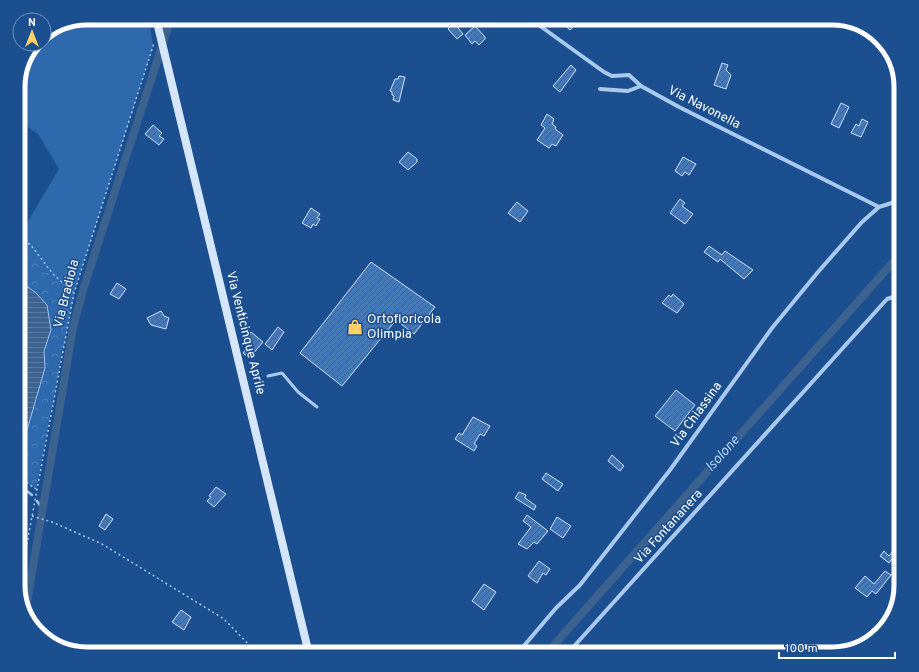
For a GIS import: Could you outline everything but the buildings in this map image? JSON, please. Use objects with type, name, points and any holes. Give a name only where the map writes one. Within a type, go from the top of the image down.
[{"type":"main road","name":"Via Venticinque Aprile","points":[[157,25],[307,647]]},
{"type":"street","name":"Via Navonella","points":[[539,25],[604,72],[612,76],[629,75],[641,86],[879,207]]},
{"type":"street","points":[[600,89],[628,91],[635,90],[641,86]]},
{"type":"street","name":"Via Chiassina","points":[[523,647],[556,608],[580,585],[670,470],[772,328],[823,266],[862,222],[879,207],[894,202]]},
{"type":"street","name":"Via Fontananera","points":[[574,647],[887,299],[894,297]]},
{"type":"lane","points":[[268,376],[282,373],[298,392],[317,407]]},
{"type":"path","name":"Via Bradiola","points":[[25,553],[74,293],[159,33]]},
{"type":"path","points":[[25,240],[30,244],[53,274],[74,293]]},
{"type":"path","points":[[25,243],[30,244]]},
{"type":"path","points":[[25,482],[36,489]]},
{"type":"path","points":[[32,516],[52,522],[102,544],[224,619],[251,647]]},
{"type":"green space","points":[[150,25],[153,47],[74,293],[36,489],[25,482],[25,226],[59,169],[38,134],[25,125],[25,83],[31,60],[36,52],[52,52],[52,36],[75,26]]},
{"type":"green space","points":[[25,243],[30,244],[53,274],[74,293],[36,489],[25,482]]},
{"type":"shaded area","points":[[25,285],[36,293],[47,305],[51,330],[44,351],[45,368],[25,437]]},
{"type":"waterway","points":[[27,601],[73,328],[84,287],[169,25]]},
{"type":"waterway","name":"Isolone","points":[[552,647],[894,261]]},
{"type":"waterway","points":[[25,490],[32,495]]},
{"type":"waterway","points":[[37,501],[43,510]]},
{"type":"place","name":"Ortofloricola Olimpia","points":[[355,327]]}]
